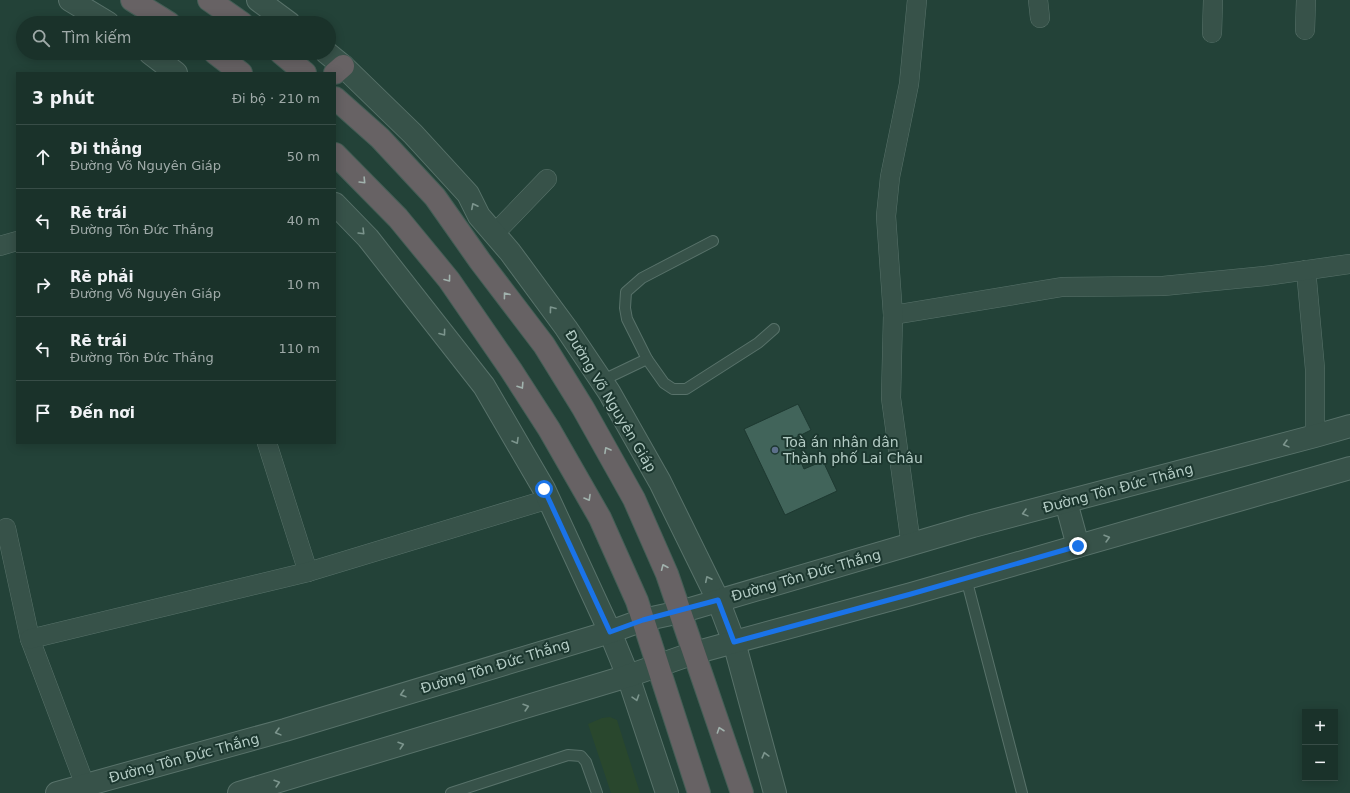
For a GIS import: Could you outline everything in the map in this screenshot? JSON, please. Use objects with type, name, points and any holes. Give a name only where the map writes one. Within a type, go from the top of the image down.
[{"type":"highway","points":[[132,0],[158,16]]},
{"type":"highway","points":[[210,0],[232,16]]},
{"type":"highway","points":[[224,60],[240,72]]},
{"type":"highway","points":[[289,60],[304,72]]},
{"type":"highway","name":"Đường Võ Nguyên Giáp","points":[[336,99],[380,138],[435,197],[480,261],[544,345],[583,408],[634,499],[667,574],[742,793]]},
{"type":"highway","points":[[336,155],[398,218],[448,280],[549,429],[600,518],[637,601],[699,793]]},
{"type":"street","points":[[70,0],[96,16]]},
{"type":"street","points":[[258,0],[280,16]]},
{"type":"street","points":[[911,545],[891,398],[893,315],[886,216],[890,177],[910,84],[917,0]]},
{"type":"street","points":[[1212,33],[1213,0]]},
{"type":"street","points":[[1305,30],[1306,0]]},
{"type":"street","points":[[159,60],[175,72]]},
{"type":"street","name":"Đường Võ Nguyên Giáp","points":[[335,64],[413,134],[468,194],[479,216],[510,252],[566,328],[609,392],[660,482],[718,600],[734,642],[775,793]]},
{"type":"street","points":[[494,234],[547,179]]},
{"type":"street","points":[[336,205],[368,238],[484,386],[549,499],[610,632],[628,676],[667,793]]},
{"type":"street","points":[[0,246],[16,241]]},
{"type":"street","points":[[893,315],[1062,287],[1163,286],[1265,276],[1350,264]]},
{"type":"street","points":[[1306,270],[1315,369],[1316,436]]},
{"type":"street","name":"Đường Tôn Đức Thắng","points":[[57,793],[85,789],[610,632],[643,620],[680,612],[973,526],[1350,426]]},
{"type":"street","points":[[267,444],[308,572]]},
{"type":"street","points":[[239,793],[628,676],[694,653],[966,578],[1350,468]]},
{"type":"street","points":[[30,639],[308,572],[549,499]]},
{"type":"street","points":[[1066,502],[1078,546]]},
{"type":"street","points":[[6,528],[30,639],[85,789]]},
{"type":"lane","points":[[713,241],[642,278],[626,292],[625,308],[628,319],[647,359],[664,383],[673,389],[686,389],[758,343],[774,329]]},
{"type":"lane","points":[[601,381],[647,359]]},
{"type":"lane","points":[[966,578],[1022,793]]},
{"type":"lane","points":[[451,793],[568,755],[581,756],[586,762],[596,793]]},
{"type":"green space","points":[[610,717],[617,720],[640,793],[611,793],[588,724],[602,718]]},
{"type":"building","name":"Toà án nhân dân Thành phố Lai Châu","points":[[798,404],[811,430],[791,440],[804,469],[823,461],[837,491],[785,515],[744,429]]},
{"type":"place","name":"Toà án nhân dân Thành phố Lai Châu","points":[[775,450]]},
{"type":"route","points":[[544,489],[610,632],[643,620],[680,612],[718,600],[734,642],[911,594],[1078,546]]}]
